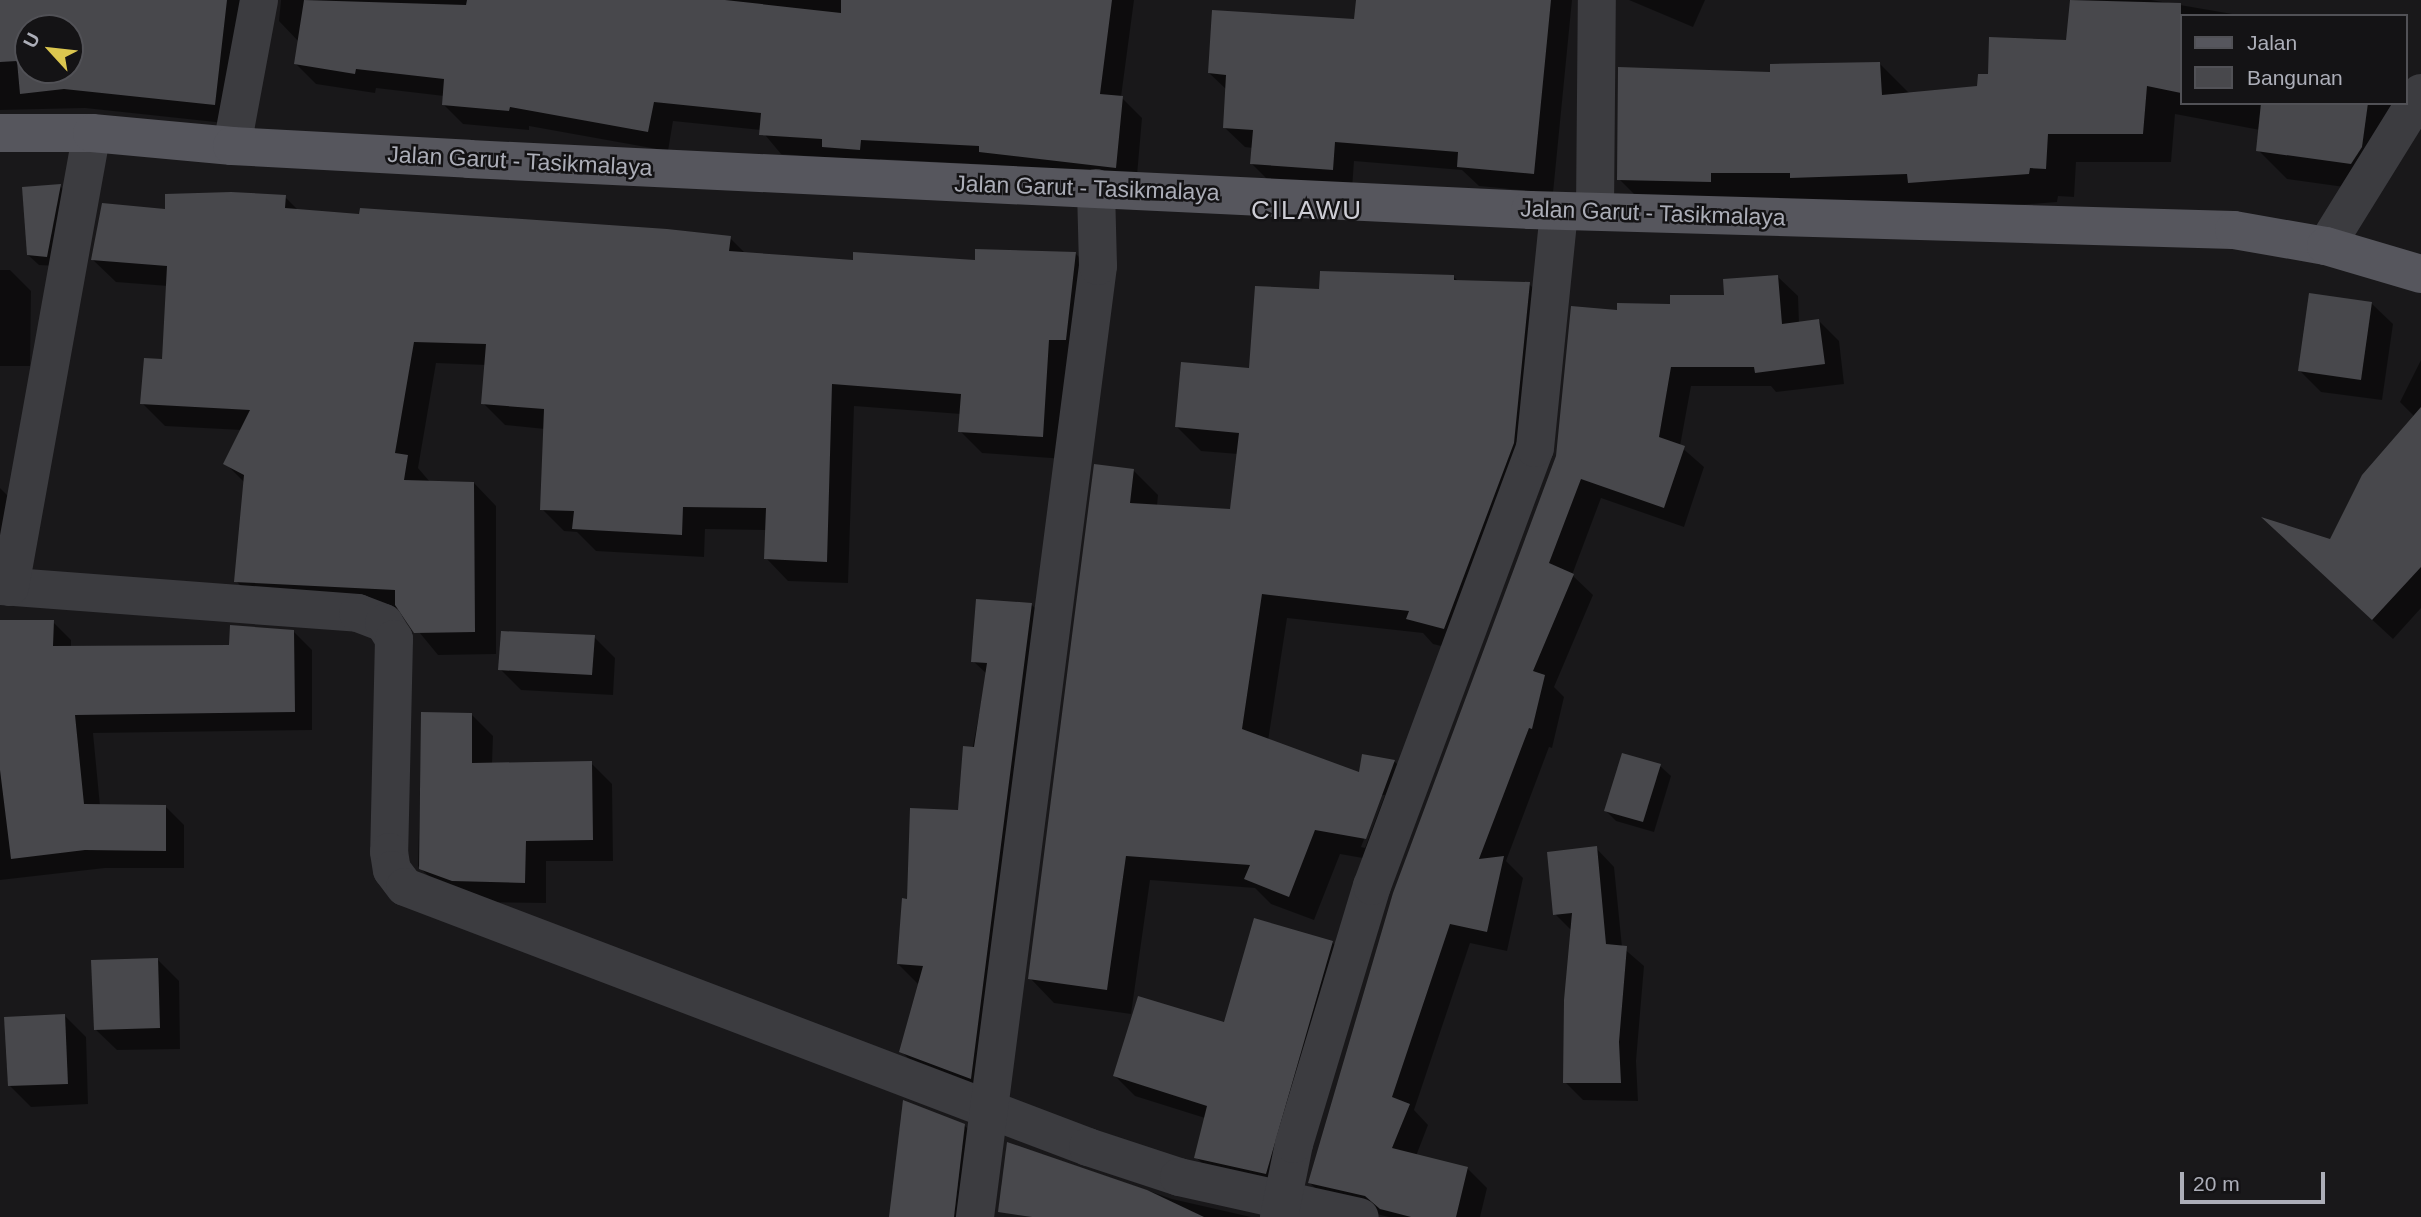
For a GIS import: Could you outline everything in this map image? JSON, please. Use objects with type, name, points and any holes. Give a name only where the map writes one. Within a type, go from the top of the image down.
[{"type":"main road","name":"Jalan Garut - Tasikmalaya","points":[[0,133],[92,133],[232,146],[1577,210],[2234,230],[2326,246],[2421,274]]},
{"type":"street","points":[[232,146],[259,0]]},
{"type":"street","points":[[1280,1209],[1294,1144],[1372,886],[1535,448],[1577,210],[1597,0]]},
{"type":"street","points":[[2326,246],[2421,93]]},
{"type":"street","points":[[92,133],[5,587],[358,613],[384,622],[394,639],[389,852],[392,870],[405,887],[990,1106],[1088,1147],[1280,1209],[1360,1217]]},
{"type":"street","points":[[975,1217],[1098,266],[1096,188]]},
{"type":"building","points":[[0,0],[227,0],[215,105],[64,89],[20,94],[19,84],[84,84],[84,14],[14,14],[14,61],[0,62]]},
{"type":"building","points":[[304,0],[466,5],[467,0],[725,0],[841,13],[841,0],[1112,0],[1100,94],[1123,96],[1116,168],[979,152],[979,146],[861,140],[860,150],[822,147],[822,139],[759,135],[761,113],[654,102],[648,132],[510,107],[509,111],[442,105],[444,79],[356,69],[355,74],[294,64]]},
{"type":"building","points":[[1356,0],[1551,0],[1534,174],[1457,167],[1458,152],[1335,142],[1333,170],[1250,164],[1253,130],[1223,128],[1226,75],[1208,73],[1212,10],[1354,19]]},
{"type":"building","points":[[2070,0],[2181,3],[2180,93],[2147,86],[2143,134],[2048,134],[2046,169],[2030,168],[2029,174],[1908,183],[1907,174],[1790,178],[1790,173],[1711,173],[1711,182],[1617,180],[1618,67],[1770,72],[1770,64],[1880,62],[1882,95],[1977,86],[1978,74],[1988,74],[1989,37],[2066,40]]},
{"type":"building","points":[[2261,105],[2368,105],[2362,147],[2351,164],[2256,151]]},
{"type":"building","points":[[61,184],[47,257],[27,255],[22,187]]},
{"type":"building","points":[[231,192],[286,195],[285,208],[359,214],[360,208],[667,229],[731,236],[729,251],[853,260],[853,252],[975,260],[975,249],[1076,252],[1066,340],[1049,340],[1043,437],[958,432],[961,394],[832,384],[827,562],[764,559],[766,508],[683,507],[682,535],[572,529],[574,511],[540,510],[544,409],[481,404],[486,344],[414,342],[395,453],[408,455],[404,480],[474,482],[475,632],[414,633],[395,605],[395,590],[234,582],[244,475],[223,464],[250,410],[140,404],[144,358],[162,359],[167,266],[91,260],[102,203],[165,209],[165,194]]},
{"type":"building","points":[[1320,271],[1454,275],[1454,280],[1530,282],[1514,443],[1444,629],[1406,619],[1409,611],[1262,594],[1242,729],[1359,772],[1362,754],[1395,760],[1366,839],[1315,830],[1289,897],[1244,879],[1250,865],[1126,856],[1107,990],[1028,979],[1094,464],[1134,469],[1130,503],[1230,509],[1239,433],[1175,427],[1181,362],[1249,368],[1255,286],[1319,289]]},
{"type":"building","points":[[1778,275],[1782,324],[1819,319],[1825,364],[1755,373],[1754,367],[1671,367],[1659,437],[1685,446],[1664,508],[1581,479],[1549,563],[1574,574],[1533,671],[1545,675],[1532,729],[1529,728],[1479,859],[1504,856],[1487,932],[1450,924],[1392,1097],[1410,1104],[1392,1148],[1468,1167],[1456,1217],[1411,1217],[1380,1209],[1365,1196],[1308,1183],[1393,893],[1556,456],[1571,306],[1617,310],[1617,303],[1670,304],[1670,295],[1724,295],[1723,279]]},
{"type":"building","points":[[2309,293],[2372,302],[2361,380],[2298,371]]},
{"type":"building","points":[[2421,407],[2421,567],[2372,620],[2261,517],[2330,539],[2362,475]]},
{"type":"building","points":[[976,599],[1032,603],[971,1079],[899,1052],[923,966],[897,964],[902,898],[907,899],[910,808],[958,810],[963,746],[974,747],[987,663],[971,662]]},
{"type":"building","points":[[0,620],[54,620],[53,646],[229,645],[230,625],[294,630],[295,712],[75,715],[84,804],[166,805],[166,851],[85,850],[11,859],[0,770]]},
{"type":"building","points":[[501,631],[595,635],[592,675],[498,670]]},
{"type":"building","points":[[421,712],[472,713],[472,763],[592,761],[593,840],[526,841],[525,883],[452,881],[419,869]]},
{"type":"building","points":[[1622,753],[1661,764],[1643,822],[1604,811]]},
{"type":"building","points":[[1597,846],[1606,944],[1627,946],[1619,1042],[1621,1083],[1563,1083],[1564,1000],[1572,913],[1553,915],[1547,852]]},
{"type":"building","points":[[1254,918],[1333,941],[1266,1174],[1194,1158],[1207,1106],[1113,1076],[1138,996],[1224,1022]]},
{"type":"building","points":[[158,958],[160,1028],[94,1030],[91,960]]},
{"type":"building","points":[[65,1014],[68,1084],[8,1086],[4,1017]]},
{"type":"building","points":[[903,1100],[965,1124],[954,1217],[889,1217]]},
{"type":"building","points":[[1007,1142],[1147,1190],[1204,1217],[1032,1217],[998,1212]]},
{"type":"district","name":"CILAWU","points":[[1307,211]]}]
